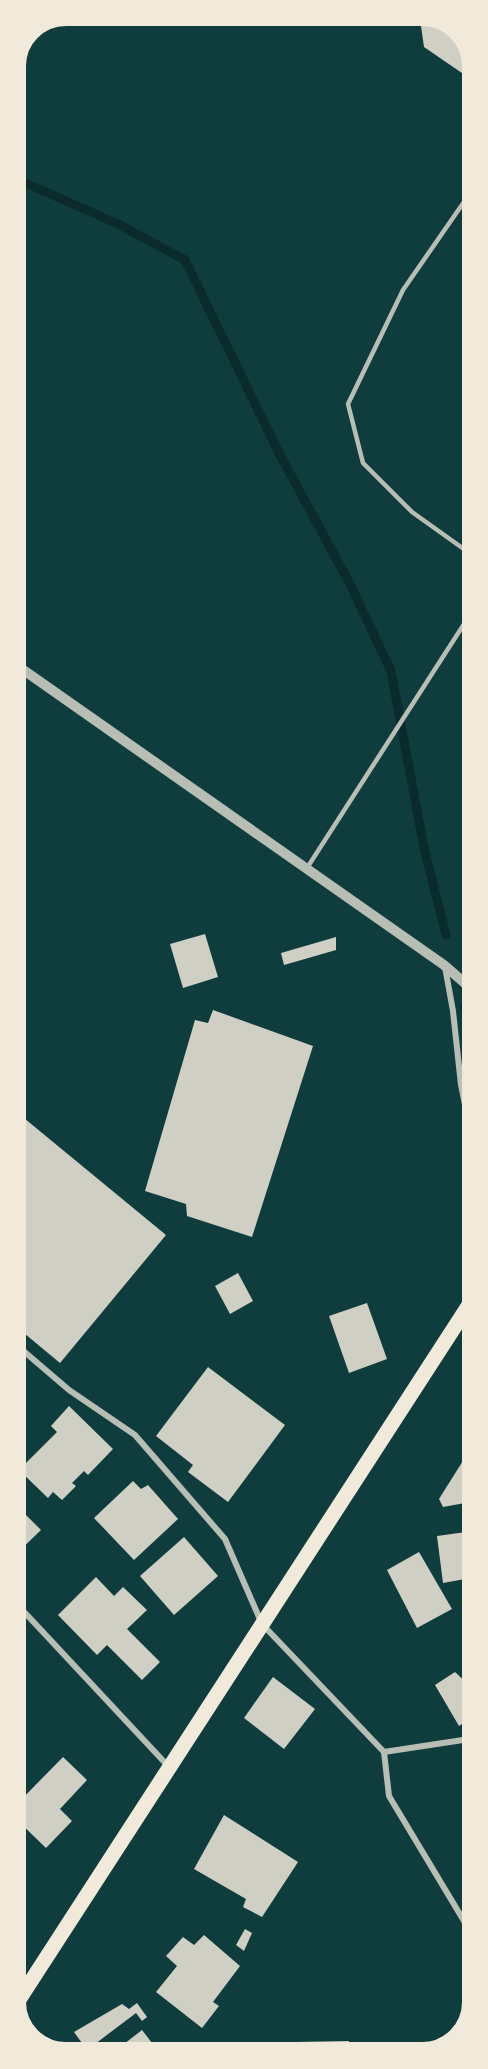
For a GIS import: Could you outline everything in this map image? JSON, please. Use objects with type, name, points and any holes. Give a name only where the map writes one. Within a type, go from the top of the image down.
[{"type":"main road","points":[[22,1994],[465,1313]]},
{"type":"street","points":[[22,669],[444,965],[465,983]]},
{"type":"street","points":[[444,965],[453,1011],[465,1105]]},
{"type":"street","points":[[22,1350],[69,1390],[135,1435],[225,1539],[262,1624],[384,1752],[389,1796],[465,1923]]},
{"type":"street","points":[[22,1610],[170,1767]]},
{"type":"street","points":[[384,1752],[465,1740]]},
{"type":"lane","points":[[465,200],[403,290],[348,404],[363,463],[412,512],[465,549]]},
{"type":"lane","points":[[307,868],[465,622]]},
{"type":"building","points":[[421,23],[433,24],[446,30],[460,45],[465,58],[465,75],[424,47]]},
{"type":"building","points":[[205,934],[218,977],[183,988],[170,944]]},
{"type":"building","points":[[336,937],[336,950],[284,965],[281,953]]},
{"type":"building","points":[[213,1010],[313,1046],[252,1237],[187,1216],[186,1204],[145,1191],[195,1020],[208,1023]]},
{"type":"building","points":[[22,1116],[166,1235],[60,1363],[22,1331]]},
{"type":"building","points":[[238,1273],[253,1301],[230,1314],[215,1286]]},
{"type":"building","points":[[367,1303],[387,1359],[349,1373],[329,1316]]},
{"type":"building","points":[[208,1367],[285,1425],[228,1502],[188,1472],[193,1465],[156,1436]]},
{"type":"building","points":[[69,1406],[113,1449],[88,1475],[84,1471],[72,1483],[76,1486],[62,1500],[53,1492],[48,1498],[22,1473],[22,1467],[57,1432],[51,1426]]},
{"type":"building","points":[[465,1458],[465,1503],[443,1507],[439,1499]]},
{"type":"building","points":[[133,1481],[141,1489],[148,1485],[178,1519],[134,1560],[94,1518]]},
{"type":"building","points":[[22,1511],[41,1530],[22,1548]]},
{"type":"building","points":[[465,1532],[465,1579],[443,1583],[437,1536]]},
{"type":"building","points":[[184,1537],[218,1576],[174,1615],[140,1576]]},
{"type":"building","points":[[419,1552],[452,1609],[417,1628],[387,1570]]},
{"type":"building","points":[[96,1577],[114,1596],[123,1587],[147,1610],[127,1629],[160,1662],[142,1680],[107,1645],[97,1655],[58,1615]]},
{"type":"building","points":[[455,1672],[465,1681],[465,1722],[459,1726],[435,1685]]},
{"type":"building","points":[[273,1677],[315,1709],[284,1749],[244,1718]]},
{"type":"building","points":[[63,1757],[87,1780],[60,1809],[72,1821],[46,1848],[22,1825],[22,1799]]},
{"type":"building","points":[[224,1815],[298,1862],[262,1917],[243,1907],[246,1899],[194,1869]]},
{"type":"building","points":[[245,1929],[252,1933],[244,1951],[236,1945]]},
{"type":"building","points":[[204,1935],[240,1966],[213,2002],[219,2006],[202,2028],[156,1992],[177,1966],[166,1956],[183,1937],[194,1945]]},
{"type":"building","points":[[137,2003],[147,2017],[142,2021],[136,2013],[92,2046],[84,2046],[74,2032],[122,2004],[129,2009]]},
{"type":"building","points":[[142,2030],[154,2046],[121,2046]]},
{"type":"building","points":[[349,2041],[349,2046],[296,2046],[296,2042]]},
{"type":"waterway","points":[[22,181],[118,224],[185,260],[279,453],[350,584],[391,671],[424,848],[446,935]]}]
